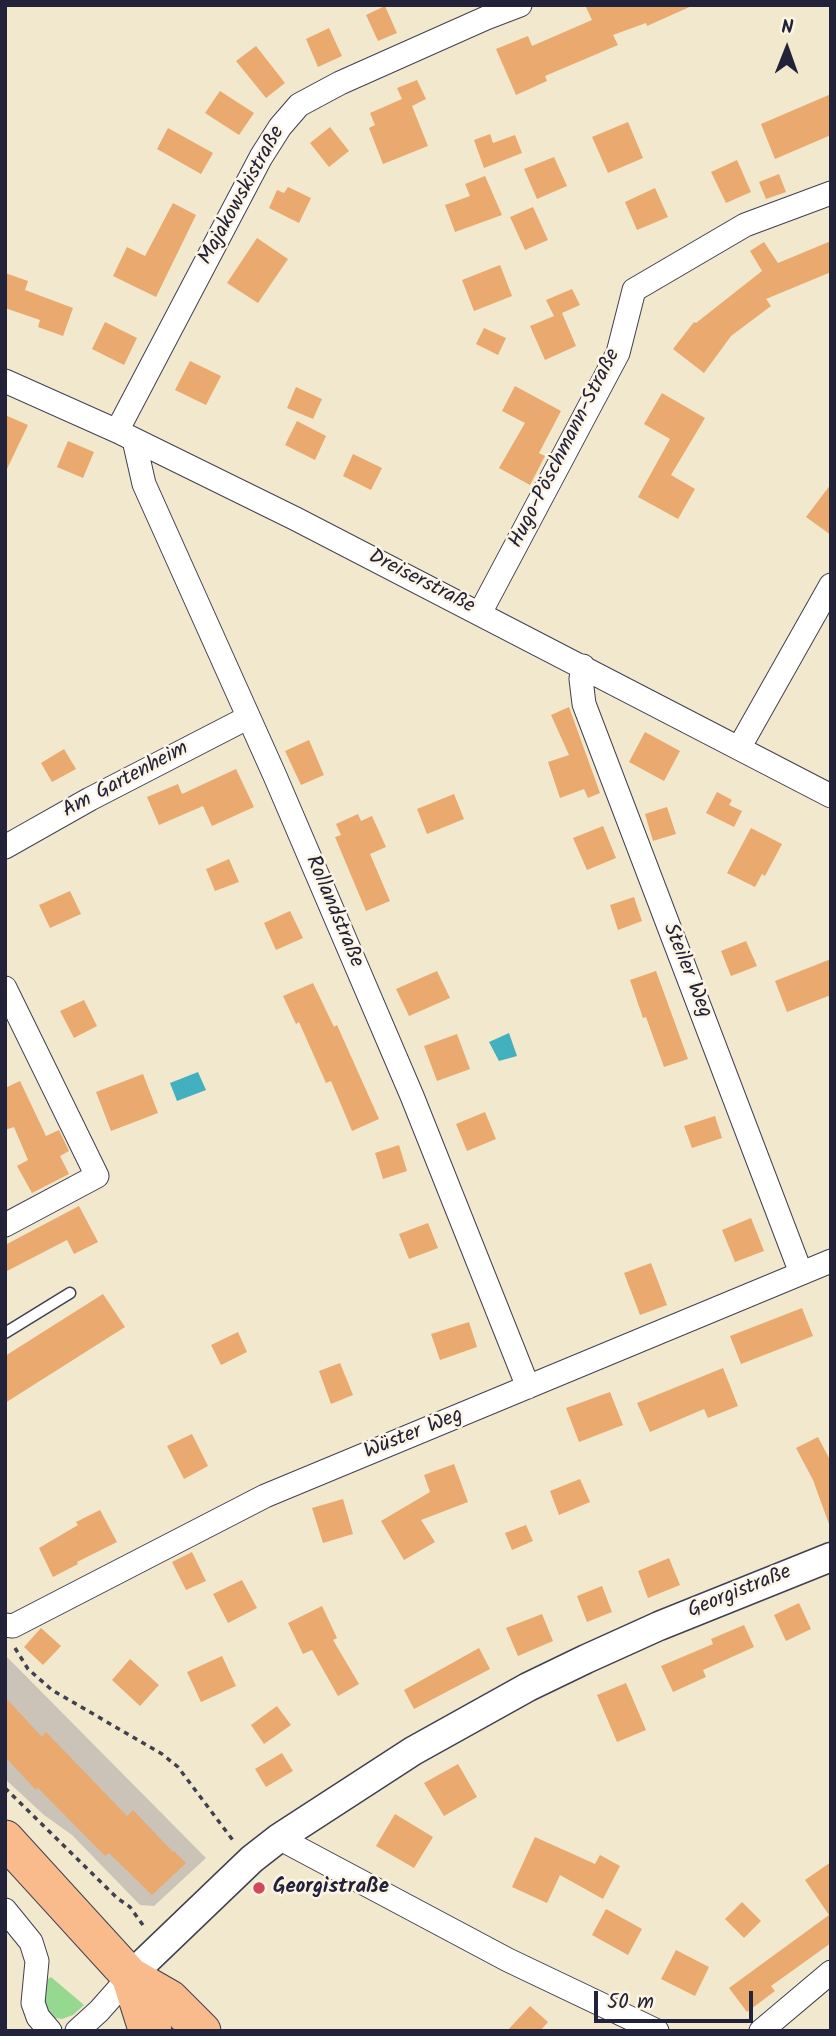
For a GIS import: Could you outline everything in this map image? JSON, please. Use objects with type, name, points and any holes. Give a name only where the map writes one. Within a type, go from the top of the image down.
[{"type":"main road","points":[[5,1839],[130,1976],[170,1999],[202,2031]]},
{"type":"main road","points":[[130,1976],[145,2023],[153,2031]]},
{"type":"street","name":"Majakowskistraße","points":[[126,435],[261,157],[280,127],[299,105],[484,11],[520,5]]},
{"type":"street","name":"Hugo-Pöschmann-Straße","points":[[480,613],[618,353],[634,290],[638,285],[746,225],[831,193]]},
{"type":"street","name":"Dreiserstraße","points":[[5,381],[126,435],[296,519],[831,796]]},
{"type":"street","name":"Rollandstraße","points":[[126,435],[144,484],[275,776],[412,1096],[528,1387]]},
{"type":"street","points":[[739,748],[831,585]]},
{"type":"street","name":"Steiler Weg","points":[[583,666],[581,678],[584,704],[801,1273]]},
{"type":"street","name":"Am Gartenheim","points":[[5,847],[90,799],[247,718]]},
{"type":"street","points":[[5,988],[97,1176],[5,1225]]},
{"type":"street","name":"Wüster Weg","points":[[8,1633],[13,1626],[265,1496],[831,1261]]},
{"type":"street","name":"Georgistraße","points":[[130,1976],[252,1859],[279,1838],[413,1751],[528,1687],[659,1626],[831,1557]]},
{"type":"street","points":[[279,1838],[508,1960],[657,2031]]},
{"type":"street","points":[[5,1910],[31,1942],[37,1961],[33,2003],[38,2017],[50,2031]]},
{"type":"street","points":[[761,2031],[831,1972]]},
{"type":"street","points":[[77,2031],[130,1976]]},
{"type":"lane","points":[[5,1333],[70,1293]]},
{"type":"path","points":[[8,1633],[28,1669],[52,1690],[162,1754],[178,1767],[225,1832],[252,1859]]},
{"type":"path","points":[[5,1788],[130,1908]]},
{"type":"shaded area","points":[[5,1655],[206,1858],[154,1906],[140,1905],[72,1835],[44,1815],[5,1779]]},
{"type":"green space","points":[[51,1977],[84,2005],[73,2015],[62,2019],[49,2017],[41,1999],[46,1980]]},
{"type":"water","points":[[509,1033],[517,1056],[499,1061],[489,1042]]},
{"type":"water","points":[[198,1072],[206,1090],[177,1101],[170,1083]]},
{"type":"building","points":[[585,5],[694,5],[647,26],[646,23],[613,35],[618,45],[545,76],[547,81],[516,95],[496,49],[528,36],[532,46],[592,20]]},
{"type":"building","points":[[385,6],[397,33],[378,41],[366,15]]},
{"type":"building","points":[[329,28],[342,56],[318,67],[306,39]]},
{"type":"building","points":[[256,46],[285,83],[266,98],[236,61]]},
{"type":"building","points":[[417,80],[426,99],[412,106],[428,146],[383,164],[369,128],[375,125],[370,113],[402,99],[397,88]]},
{"type":"building","points":[[220,91],[254,113],[239,135],[205,113]]},
{"type":"building","points":[[831,94],[831,135],[775,159],[761,124]]},
{"type":"building","points":[[628,122],[643,158],[608,173],[592,137]]},
{"type":"building","points":[[330,127],[349,151],[329,167],[310,143]]},
{"type":"building","points":[[168,128],[213,153],[201,174],[157,149]]},
{"type":"building","points":[[490,134],[493,143],[515,135],[522,153],[484,168],[474,140]]},
{"type":"building","points":[[554,157],[567,186],[537,199],[524,169]]},
{"type":"building","points":[[737,160],[751,192],[726,203],[711,172]]},
{"type":"building","points":[[779,174],[786,192],[766,199],[759,182]]},
{"type":"building","points":[[485,176],[502,215],[455,232],[445,205],[470,196],[465,184]]},
{"type":"building","points":[[288,187],[311,198],[299,223],[269,208],[277,190],[284,193]]},
{"type":"building","points":[[655,188],[668,217],[637,230],[625,202]]},
{"type":"building","points":[[173,203],[196,215],[156,297],[113,276],[127,247],[145,256]]},
{"type":"building","points":[[533,207],[548,240],[525,250],[510,217]]},
{"type":"building","points":[[257,238],[288,259],[258,303],[227,283]]},
{"type":"building","points":[[831,241],[831,272],[766,299],[771,306],[731,336],[704,373],[673,349],[694,322],[762,271],[750,251],[764,242],[778,263]]},
{"type":"building","points":[[500,265],[512,296],[474,311],[462,280]]},
{"type":"building","points":[[5,273],[28,281],[25,290],[73,308],[63,336],[38,327],[40,320],[5,308]]},
{"type":"building","points":[[572,289],[580,305],[562,313],[576,346],[545,360],[530,326],[554,316],[546,300]]},
{"type":"building","points":[[105,322],[137,338],[124,365],[92,349]]},
{"type":"building","points":[[484,328],[506,338],[498,355],[476,344]]},
{"type":"building","points":[[190,361],[221,376],[206,405],[175,390]]},
{"type":"building","points":[[515,386],[561,411],[539,453],[545,456],[530,485],[499,468],[525,423],[502,411]]},
{"type":"building","points":[[296,387],[322,399],[313,419],[287,408]]},
{"type":"building","points":[[662,393],[705,418],[671,475],[695,489],[678,519],[638,497],[670,439],[644,424]]},
{"type":"building","points":[[5,415],[28,425],[5,473]]},
{"type":"building","points":[[297,421],[326,436],[315,460],[285,445]]},
{"type":"building","points":[[68,441],[94,452],[83,478],[57,467]]},
{"type":"building","points":[[353,454],[382,468],[371,490],[343,476]]},
{"type":"building","points":[[831,484],[831,535],[806,517]]},
{"type":"building","points":[[569,707],[600,793],[588,798],[584,789],[560,798],[548,762],[569,755],[551,715]]},
{"type":"building","points":[[645,732],[680,751],[664,781],[629,762]]},
{"type":"building","points":[[309,740],[324,775],[301,785],[285,751]]},
{"type":"building","points":[[64,749],[76,769],[52,782],[41,763]]},
{"type":"building","points":[[236,769],[254,807],[212,826],[203,806],[159,825],[147,797],[178,784],[182,794]]},
{"type":"building","points":[[717,792],[732,800],[729,805],[742,811],[734,827],[706,813]]},
{"type":"building","points":[[454,794],[464,819],[427,834],[417,809]]},
{"type":"building","points":[[667,807],[676,834],[653,841],[645,814]]},
{"type":"building","points":[[358,814],[361,821],[372,816],[386,847],[370,854],[390,901],[366,911],[335,837],[341,835],[336,824]]},
{"type":"building","points":[[603,826],[616,858],[587,870],[573,838]]},
{"type":"building","points":[[751,828],[782,844],[765,876],[762,874],[755,887],[727,873]]},
{"type":"building","points":[[229,859],[239,882],[215,891],[206,869]]},
{"type":"building","points":[[70,891],[81,914],[50,928],[39,905]]},
{"type":"building","points":[[634,897],[642,921],[618,930],[610,905]]},
{"type":"building","points":[[290,911],[303,938],[276,950],[264,923]]},
{"type":"building","points":[[746,941],[757,966],[731,976],[721,951]]},
{"type":"building","points":[[831,959],[831,995],[787,1012],[775,981]]},
{"type":"building","points":[[437,971],[450,998],[409,1016],[396,989]]},
{"type":"building","points":[[656,971],[688,1059],[664,1067],[630,980]]},
{"type":"building","points":[[313,983],[334,1027],[337,1025],[379,1119],[352,1131],[331,1081],[326,1083],[299,1022],[296,1024],[283,996]]},
{"type":"building","points":[[84,1000],[97,1026],[74,1038],[60,1011]]},
{"type":"building","points":[[457,1034],[470,1069],[437,1081],[424,1046]]},
{"type":"building","points":[[143,1074],[158,1113],[111,1131],[96,1092]]},
{"type":"building","points":[[20,1081],[46,1136],[59,1130],[69,1151],[60,1156],[69,1174],[32,1193],[17,1166],[28,1160],[14,1127],[5,1130],[5,1088]]},
{"type":"building","points":[[485,1112],[496,1139],[467,1151],[456,1124]]},
{"type":"building","points":[[715,1116],[722,1138],[692,1148],[684,1126]]},
{"type":"building","points":[[399,1145],[407,1171],[383,1179],[375,1153]]},
{"type":"building","points":[[79,1206],[98,1242],[74,1254],[67,1240],[5,1272],[5,1245]]},
{"type":"building","points":[[751,1218],[764,1251],[735,1262],[722,1230]]},
{"type":"building","points":[[428,1223],[438,1248],[409,1259],[399,1234]]},
{"type":"building","points":[[651,1263],[667,1305],[640,1315],[624,1273]]},
{"type":"building","points":[[103,1294],[125,1327],[5,1403],[5,1356]]},
{"type":"building","points":[[802,1308],[813,1336],[741,1364],[730,1336]]},
{"type":"building","points":[[469,1322],[477,1347],[440,1360],[431,1334]]},
{"type":"building","points":[[238,1332],[247,1352],[221,1365],[211,1345]]},
{"type":"building","points":[[340,1363],[353,1395],[331,1404],[319,1371]]},
{"type":"building","points":[[723,1368],[738,1406],[708,1418],[704,1409],[650,1432],[637,1403]]},
{"type":"building","points":[[610,1392],[623,1425],[579,1442],[566,1408]]},
{"type":"building","points":[[192,1434],[208,1466],[184,1479],[167,1446]]},
{"type":"building","points":[[818,1437],[831,1462],[829,1524],[813,1480],[796,1448]]},
{"type":"building","points":[[454,1464],[468,1502],[421,1520],[435,1542],[404,1560],[381,1521],[430,1492],[424,1475]]},
{"type":"building","points":[[580,1479],[590,1502],[559,1515],[550,1491]]},
{"type":"building","points":[[343,1499],[353,1534],[323,1543],[312,1508]]},
{"type":"building","points":[[100,1510],[117,1542],[53,1577],[39,1548],[78,1525],[76,1522]]},
{"type":"building","points":[[526,1525],[533,1541],[512,1550],[505,1533]]},
{"type":"building","points":[[192,1552],[206,1581],[186,1590],[172,1562]]},
{"type":"building","points":[[669,1558],[680,1585],[648,1598],[638,1571]]},
{"type":"building","points":[[242,1580],[257,1608],[228,1623],[213,1594]]},
{"type":"building","points":[[602,1586],[612,1612],[587,1622],[577,1596]]},
{"type":"building","points":[[799,1603],[811,1629],[786,1641],[774,1615]]},
{"type":"building","points":[[322,1606],[337,1638],[333,1640],[359,1684],[338,1696],[312,1650],[303,1654],[288,1623]]},
{"type":"building","points":[[542,1614],[553,1641],[518,1656],[506,1628]]},
{"type":"building","points":[[744,1625],[754,1647],[703,1670],[706,1677],[673,1692],[661,1666],[713,1644],[711,1639]]},
{"type":"building","points":[[41,1628],[61,1646],[43,1665],[24,1647]]},
{"type":"building","points":[[479,1648],[490,1669],[414,1709],[404,1690]]},
{"type":"building","points":[[222,1656],[236,1686],[201,1702],[187,1672]]},
{"type":"building","points":[[130,1659],[159,1685],[140,1706],[112,1680]]},
{"type":"building","points":[[626,1683],[646,1730],[617,1742],[597,1695]]},
{"type":"building","points":[[5,1697],[42,1737],[46,1732],[127,1816],[133,1810],[186,1863],[152,1895],[109,1853],[105,1856],[5,1757]]},
{"type":"building","points":[[277,1706],[291,1725],[264,1744],[251,1725]]},
{"type":"building","points":[[282,1753],[293,1771],[266,1787],[255,1769]]},
{"type":"building","points":[[458,1764],[477,1797],[444,1816],[424,1783]]},
{"type":"building","points":[[395,1814],[433,1837],[414,1868],[376,1846]]},
{"type":"building","points":[[535,1837],[595,1864],[600,1855],[620,1866],[603,1899],[560,1875],[547,1903],[512,1887]]},
{"type":"building","points":[[831,1862],[831,1943],[771,1986],[775,1991],[747,2012],[729,1988],[829,1915],[805,1880]]},
{"type":"building","points":[[742,1902],[761,1921],[744,1938],[725,1919]]},
{"type":"building","points":[[606,1909],[642,1929],[628,1955],[592,1935]]},
{"type":"building","points":[[676,1950],[709,1967],[695,1996],[661,1979]]},
{"type":"building","points":[[530,2006],[548,2022],[540,2031],[507,2031]]},
{"type":"place","name":"Georgistraße","points":[[259,1888]]}]
